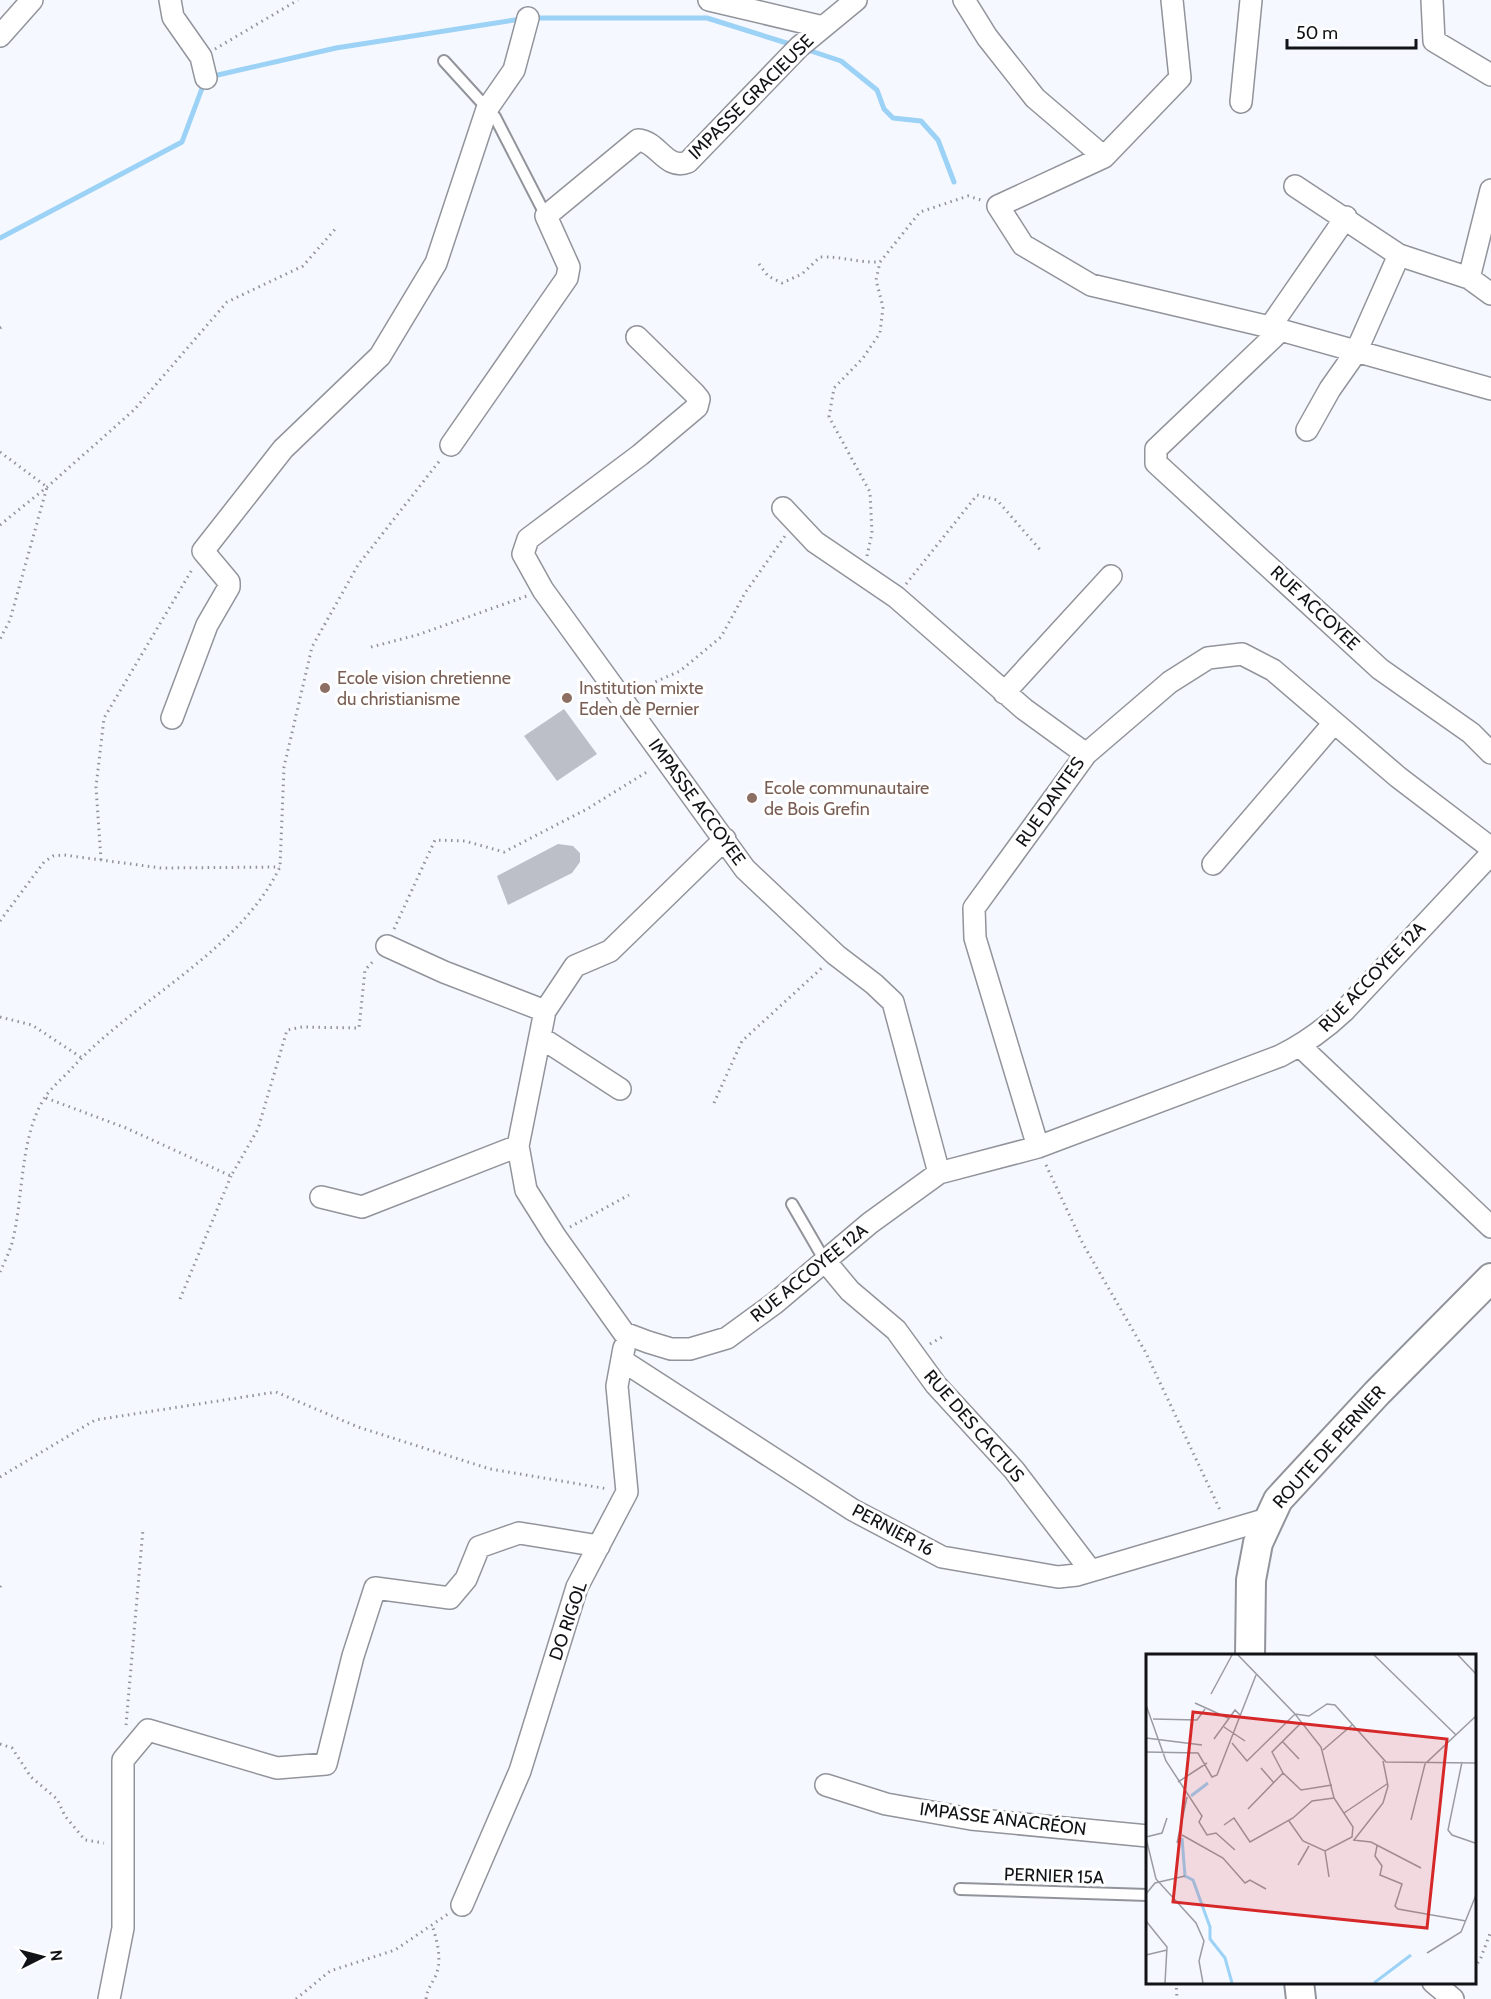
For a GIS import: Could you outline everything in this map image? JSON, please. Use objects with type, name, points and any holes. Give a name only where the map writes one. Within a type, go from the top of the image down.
[{"type":"street","points":[[0,36],[32,0]]},
{"type":"street","points":[[170,0],[173,17],[203,68]]},
{"type":"street","points":[[709,0],[823,27]]},
{"type":"street","name":"IMPASSE GRACIEUSE","points":[[546,216],[638,140],[645,140],[672,163],[679,165],[688,162],[823,27],[856,0]]},
{"type":"street","points":[[964,0],[987,37],[1035,98],[1104,157]]},
{"type":"street","points":[[1172,0],[1180,78],[1104,157],[998,206],[1023,245],[1091,285],[1276,329],[1491,389]]},
{"type":"street","points":[[1242,102],[1251,0]]},
{"type":"street","points":[[1432,0],[1434,41],[1491,75]]},
{"type":"street","points":[[172,718],[207,625],[229,587],[229,582],[203,551],[283,449],[380,356],[436,263],[487,109],[514,70],[528,18]]},
{"type":"street","points":[[1295,186],[1346,217],[1399,255],[1469,278],[1491,294]]},
{"type":"street","points":[[1469,278],[1491,190]]},
{"type":"street","points":[[451,445],[567,278],[569,267],[546,216]]},
{"type":"street","points":[[1276,329],[1346,217]]},
{"type":"street","points":[[1307,430],[1330,389],[1356,352],[1399,255]]},
{"type":"street","name":"RUE ACCOYEE","points":[[1276,329],[1156,449],[1156,463],[1380,669],[1471,733],[1491,753]]},
{"type":"street","name":"IMPASSE ACCOYEE","points":[[637,337],[699,399],[697,407],[639,455],[528,539],[523,554],[543,590],[745,869],[836,956],[874,984],[893,1002],[939,1173]]},
{"type":"street","name":"RUE DANTES","points":[[783,508],[815,542],[896,597],[1004,693],[1086,754],[974,908],[975,938],[1038,1147]]},
{"type":"street","points":[[1004,693],[1111,576]]},
{"type":"street","points":[[1086,754],[1170,682],[1208,658],[1242,654],[1273,670],[1398,777],[1491,848]]},
{"type":"street","points":[[1213,864],[1334,723]]},
{"type":"street","points":[[627,1492],[617,1386],[623,1360],[624,1333],[555,1236],[526,1190],[518,1146],[545,1011],[575,966],[610,951],[725,839]]},
{"type":"street","name":"RUE ACCOYEE 12A","points":[[624,1333],[671,1349],[690,1349],[727,1338],[775,1303],[870,1223],[939,1173],[1038,1147],[1280,1056],[1300,1046],[1326,1028],[1344,1011],[1491,854]]},
{"type":"street","points":[[387,946],[444,972],[545,1011]]},
{"type":"street","points":[[540,1037],[620,1089]]},
{"type":"street","points":[[1300,1046],[1491,1227]]},
{"type":"street","points":[[321,1197],[362,1207],[518,1146]]},
{"type":"street","name":"RUE DES CACTUS","points":[[825,1260],[850,1290],[896,1330],[936,1385],[1014,1470],[1091,1571]]},
{"type":"street","name":"ROUTE DE PERNIER","points":[[1250,1654],[1251,1580],[1258,1543],[1267,1519],[1278,1500],[1377,1393],[1491,1278]]},
{"type":"street","name":"PERNIER 16","points":[[623,1360],[853,1510],[942,1557],[1058,1577],[1091,1571],[1267,1519]]},
{"type":"street","name":"DO RIGOL","points":[[462,1905],[520,1771],[577,1587],[627,1492]]},
{"type":"street","points":[[109,1999],[123,1928],[123,1760],[148,1730],[277,1768],[326,1764],[353,1656],[375,1588],[450,1598],[465,1579],[479,1547],[519,1533],[599,1546]]},
{"type":"street","name":"IMPASSE ANACRÉON","points":[[826,1785],[886,1804],[971,1819],[1146,1836]]},
{"type":"street","points":[[1299,1984],[1301,1999]]},
{"type":"street","points":[[1434,1984],[1453,1999]]},
{"type":"lane","points":[[444,61],[495,117],[546,216]]},
{"type":"lane","points":[[792,1204],[825,1260]]},
{"type":"lane","name":"PERNIER 15A","points":[[960,1889],[1146,1895]]},
{"type":"path","points":[[203,68],[298,0]]},
{"type":"path","points":[[864,575],[872,533],[870,492],[829,417],[834,388],[863,358],[880,333],[883,307],[876,280],[880,262],[920,212],[968,196],[998,206]]},
{"type":"path","points":[[0,525],[134,410],[227,302],[303,266],[337,227]]},
{"type":"path","points":[[759,264],[768,276],[782,283],[802,274],[820,256],[835,256],[860,263],[880,262]]},
{"type":"path","points":[[0,1272],[12,1243],[28,1141],[45,1098],[82,1058],[131,1013],[221,946],[273,881],[280,867],[284,767],[312,647],[358,565],[451,445]]},
{"type":"path","points":[[0,452],[47,487]]},
{"type":"path","points":[[0,639],[10,620],[47,487]]},
{"type":"path","points":[[896,597],[978,495],[997,500],[1042,552]]},
{"type":"path","points":[[622,699],[680,671],[721,637],[745,593],[787,532],[797,524]]},
{"type":"path","points":[[101,860],[96,787],[104,718],[203,551]]},
{"type":"path","points":[[371,647],[417,635],[543,590]]},
{"type":"path","points":[[180,1299],[231,1176],[258,1129],[287,1030],[359,1028],[365,970],[387,946],[435,840],[465,841],[504,852],[587,809],[667,760]]},
{"type":"path","points":[[0,921],[44,862],[53,856],[162,868],[280,867]]},
{"type":"path","points":[[714,1103],[742,1041],[836,956]]},
{"type":"path","points":[[0,1017],[32,1025],[82,1058]]},
{"type":"path","points":[[45,1098],[126,1128],[231,1176]]},
{"type":"path","points":[[1038,1147],[1083,1244],[1146,1353],[1230,1531]]},
{"type":"path","points":[[555,1236],[629,1195]]},
{"type":"path","points":[[0,1477],[95,1420],[276,1392],[358,1427],[490,1469],[627,1492]]},
{"type":"path","points":[[126,1725],[143,1529]]},
{"type":"path","points":[[0,1587],[3,1582]]},
{"type":"path","points":[[0,1744],[12,1748],[31,1777],[57,1799],[65,1816],[85,1840],[109,1844],[123,1860]]},
{"type":"path","points":[[297,1999],[330,1971],[395,1950],[462,1905]]},
{"type":"path","points":[[426,1999],[426,1991],[436,1975],[438,1947],[432,1925]]},
{"type":"path","points":[[1476,1965],[1491,1931]]},
{"type":"path","points":[[1176,1984],[1178,1999]]},
{"type":"building","points":[[564,709],[597,754],[557,781],[524,736]]},
{"type":"building","points":[[558,844],[573,846],[580,853],[580,862],[572,873],[508,905],[497,876]]},
{"type":"waterway","points":[[534,18],[707,18],[793,45]]},
{"type":"waterway","points":[[209,77],[336,48],[521,19]]},
{"type":"waterway","points":[[805,49],[841,61],[877,90],[884,109],[893,118],[921,121],[938,140],[954,182]]},
{"type":"waterway","points":[[0,238],[182,142],[204,83]]},
{"type":"place","name":"Ecole vision chretienne du christianisme","points":[[325,688]]},
{"type":"place","name":"Institution mixte Eden de Pernier","points":[[567,698]]},
{"type":"place","name":"Ecole communautaire de Bois Grefin","points":[[752,798]]}]
